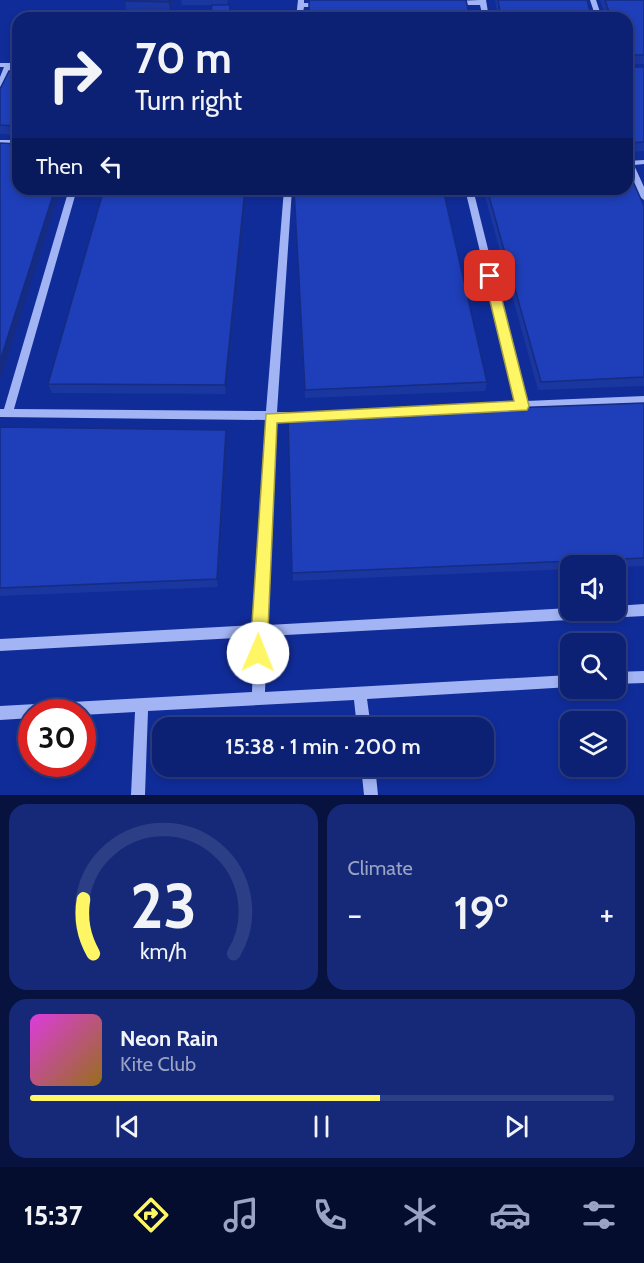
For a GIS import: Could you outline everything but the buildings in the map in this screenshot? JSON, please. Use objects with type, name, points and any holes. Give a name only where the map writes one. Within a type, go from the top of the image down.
[{"type":"street","points":[[449,3],[484,2]]},
{"type":"street","points":[[301,3],[335,5]]},
{"type":"street","points":[[0,85],[4,65]]},
{"type":"street","points":[[633,174],[644,197]]},
{"type":"street","points":[[71,195],[4,413],[271,418],[319,415]]},
{"type":"street","points":[[258,698],[259,631],[271,418],[288,195]]},
{"type":"street","points":[[470,195],[522,406]]},
{"type":"street","points":[[366,413],[644,400]]},
{"type":"street","points":[[0,645],[644,610]]},
{"type":"street","points":[[626,678],[644,677]]},
{"type":"street","points":[[0,713],[560,682]]},
{"type":"street","points":[[360,692],[363,717]]},
{"type":"street","points":[[138,795],[142,704]]},
{"type":"street","points":[[369,777],[371,795]]},
{"type":"route","points":[[258,653],[271,418],[522,406],[490,276]]}]
